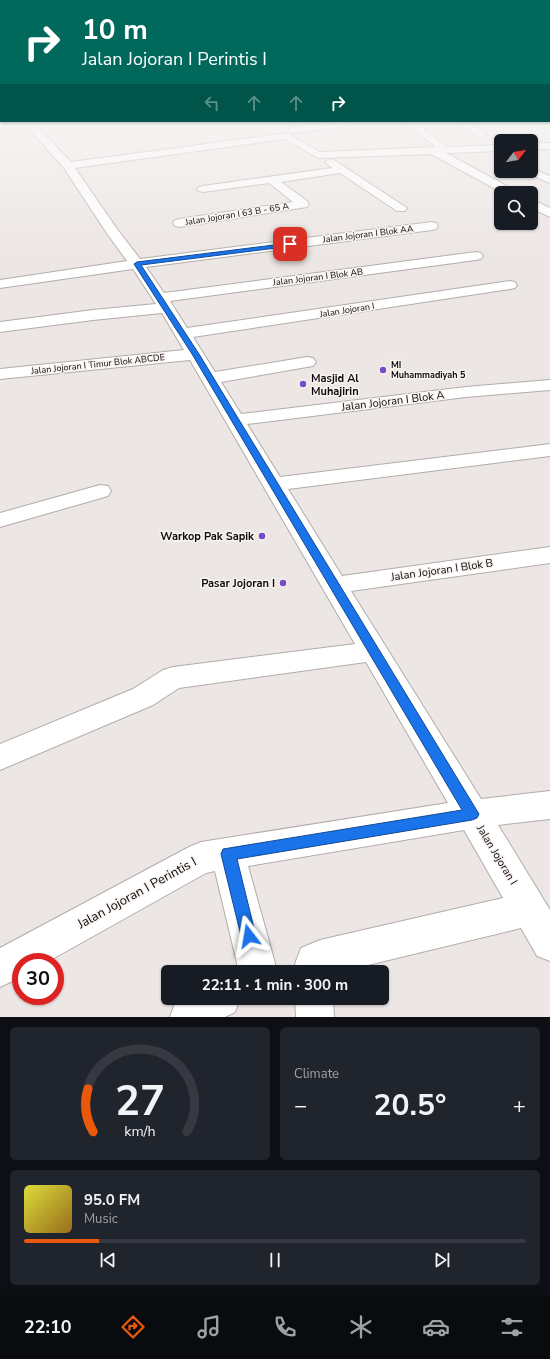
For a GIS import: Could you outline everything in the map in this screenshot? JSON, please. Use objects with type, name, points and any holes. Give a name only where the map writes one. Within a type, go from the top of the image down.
[{"type":"street","points":[[335,165],[401,208]]},
{"type":"street","points":[[461,165],[499,186]]},
{"type":"street","name":"Jalan Jojoran I","points":[[68,166],[112,232],[141,270],[183,334],[550,943]]},
{"type":"street","points":[[203,189],[342,170]]},
{"type":"street","points":[[538,174],[550,180]]},
{"type":"street","name":"Jalan Jojoran I 63 B - 65 A","points":[[179,223],[303,204],[272,180]]},
{"type":"street","points":[[538,207],[550,213]]},
{"type":"street","name":"Jalan Jojoran I Blok AA","points":[[141,270],[432,226]]},
{"type":"street","name":"Jalan Jojoran I Blok AB","points":[[0,327],[93,315],[163,303],[476,256]]},
{"type":"street","points":[[100,282],[141,270]]},
{"type":"street","points":[[0,284],[141,270]]},
{"type":"street","name":"Jalan Jojoran I","points":[[183,334],[510,285]]},
{"type":"street","name":"Jalan Jojoran I Timur Blok ABCDE","points":[[0,374],[195,354]]},
{"type":"street","points":[[210,378],[307,362]]},
{"type":"street","name":"Jalan Jojoran I Blok A","points":[[235,420],[466,392],[550,385]]},
{"type":"street","points":[[274,484],[550,450]]},
{"type":"street","points":[[0,520],[100,490]]},
{"type":"street","name":"Jalan Jojoran I Blok B","points":[[334,584],[550,555]]},
{"type":"street","points":[[0,757],[143,697],[173,678],[375,651]]},
{"type":"street","name":"Jalan Jojoran I Perintis I","points":[[0,968],[201,858],[472,814],[550,804]]},
{"type":"street","points":[[228,854],[256,965]]},
{"type":"street","points":[[313,965],[314,961],[320,958],[530,909]]},
{"type":"street","points":[[189,1017],[209,1005]]},
{"type":"street","points":[[314,1005],[315,1017]]},
{"type":"place","name":"MI Muhammadiyah 5","points":[[383,370]]},
{"type":"place","name":"Masjid Al Muhajirin","points":[[303,384]]},
{"type":"place","name":"Warkop Pak Sapik","points":[[262,536]]},
{"type":"place","name":"Pasar Jojoran I","points":[[283,583]]},
{"type":"route","points":[[249,936],[228,854],[472,814],[195,354],[137,264],[290,244]]}]
